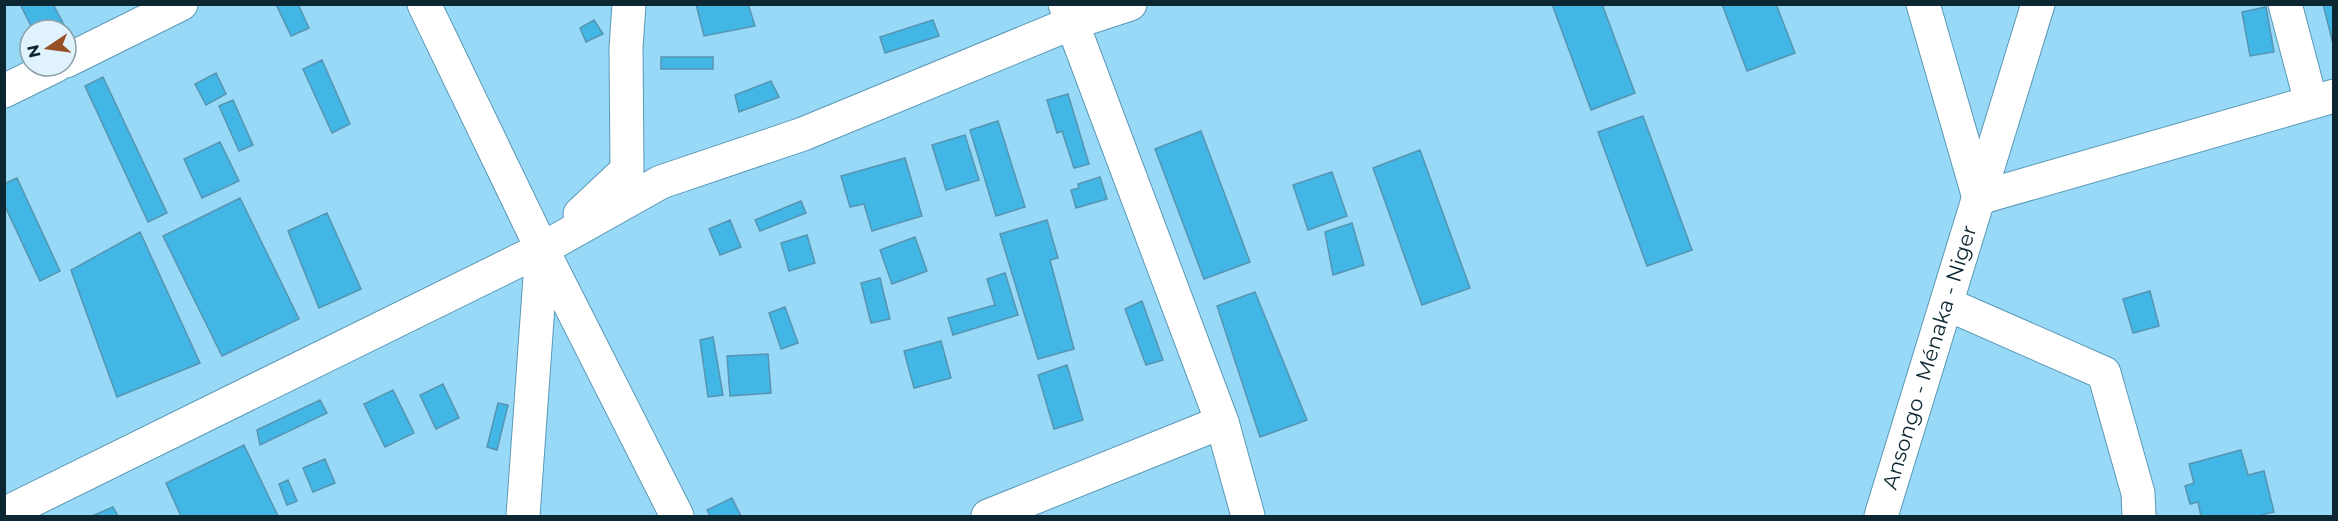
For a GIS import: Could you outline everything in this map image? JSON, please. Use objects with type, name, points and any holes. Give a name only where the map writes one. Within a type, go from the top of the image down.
[{"type":"street","points":[[78,55],[181,4]]},
{"type":"street","points":[[424,4],[542,249],[676,516]]},
{"type":"street","points":[[523,516],[542,249],[627,170],[626,48],[629,4]]},
{"type":"street","points":[[4,514],[542,249],[661,182],[803,134],[1068,14],[1130,4]]},
{"type":"street","points":[[1923,4],[1979,198],[2322,99],[2285,4]]},
{"type":"street","name":"Ansongo - Ménaka - Niger","points":[[1881,516],[2038,4]]},
{"type":"street","points":[[1068,14],[1222,422],[1248,516]]},
{"type":"street","points":[[4,91],[31,78]]},
{"type":"street","points":[[1947,304],[2104,373],[2138,493],[2139,516]]},
{"type":"street","points":[[988,516],[1222,422]]},
{"type":"building","points":[[20,4],[53,4],[60,18],[27,18]]},
{"type":"building","points":[[276,4],[298,4],[309,28],[291,36]]},
{"type":"building","points":[[696,4],[748,4],[755,26],[704,36]]},
{"type":"building","points":[[1552,4],[1602,4],[1635,93],[1591,110]]},
{"type":"building","points":[[1722,4],[1776,4],[1795,53],[1747,71]]},
{"type":"building","points":[[2323,4],[2334,4],[2334,48]]},
{"type":"building","points":[[2266,7],[2274,52],[2250,56],[2242,12]]},
{"type":"building","points":[[594,20],[603,34],[586,42],[580,28]]},
{"type":"building","points":[[933,20],[939,36],[885,53],[880,37]]},
{"type":"building","points":[[661,57],[713,57],[713,69],[661,69]]},
{"type":"building","points":[[322,60],[350,124],[332,133],[303,69]]},
{"type":"building","points":[[216,73],[226,94],[206,105],[195,84]]},
{"type":"building","points":[[103,77],[167,213],[148,222],[85,86]]},
{"type":"building","points":[[771,81],[779,97],[739,112],[735,95]]},
{"type":"building","points":[[1068,94],[1089,164],[1074,168],[1062,131],[1057,133],[1047,100]]},
{"type":"building","points":[[233,100],[253,145],[239,151],[219,106]]},
{"type":"building","points":[[1643,116],[1692,250],[1647,266],[1598,132]]},
{"type":"building","points":[[998,121],[1025,207],[996,216],[970,130]]},
{"type":"building","points":[[1201,131],[1250,262],[1204,279],[1155,149]]},
{"type":"building","points":[[965,135],[979,180],[946,190],[932,145]]},
{"type":"building","points":[[220,142],[239,181],[202,198],[184,159]]},
{"type":"building","points":[[1420,150],[1470,288],[1422,305],[1373,168]]},
{"type":"building","points":[[905,158],[922,216],[872,231],[864,204],[850,207],[841,176]]},
{"type":"building","points":[[1332,172],[1347,216],[1308,230],[1293,185]]},
{"type":"building","points":[[1100,177],[1107,199],[1076,208],[1071,190],[1079,188],[1078,184]]},
{"type":"building","points":[[17,178],[60,271],[40,281],[4,204],[4,184]]},
{"type":"building","points":[[240,198],[299,319],[222,356],[163,236]]},
{"type":"building","points":[[801,201],[806,213],[760,231],[755,220]]},
{"type":"building","points":[[327,213],[361,289],[319,308],[288,231]]},
{"type":"building","points":[[730,220],[741,247],[720,255],[709,229]]},
{"type":"building","points":[[1047,220],[1058,258],[1050,260],[1074,349],[1038,359],[1000,234]]},
{"type":"building","points":[[1352,223],[1364,265],[1333,275],[1325,232]]},
{"type":"building","points":[[140,232],[200,363],[117,397],[71,270]]},
{"type":"building","points":[[807,235],[815,263],[789,271],[781,243]]},
{"type":"building","points":[[915,237],[927,271],[892,284],[880,250]]},
{"type":"building","points":[[1005,273],[1018,315],[953,335],[948,318],[995,305],[987,279]]},
{"type":"building","points":[[880,278],[890,319],[871,323],[861,283]]},
{"type":"building","points":[[2150,291],[2159,326],[2133,333],[2123,299]]},
{"type":"building","points":[[1255,292],[1307,420],[1260,437],[1217,306]]},
{"type":"building","points":[[1142,301],[1163,360],[1146,365],[1125,309]]},
{"type":"building","points":[[785,307],[798,343],[781,349],[769,313]]},
{"type":"building","points":[[713,337],[723,395],[708,397],[700,340]]},
{"type":"building","points":[[941,341],[951,378],[914,388],[904,351]]},
{"type":"building","points":[[768,354],[771,393],[730,396],[727,356]]},
{"type":"building","points":[[1067,365],[1083,420],[1054,429],[1038,375]]},
{"type":"building","points":[[443,384],[459,418],[436,429],[420,395]]},
{"type":"building","points":[[393,390],[414,433],[385,447],[364,404]]},
{"type":"building","points":[[320,400],[327,413],[260,445],[257,430]]},
{"type":"building","points":[[498,403],[508,405],[497,450],[487,447]]},
{"type":"building","points":[[244,445],[278,516],[181,516],[166,483]]},
{"type":"building","points":[[2241,450],[2248,475],[2264,471],[2274,512],[2261,516],[2201,516],[2198,502],[2190,504],[2185,486],[2194,483],[2189,464]]},
{"type":"building","points":[[325,459],[335,483],[313,492],[303,468]]},
{"type":"building","points":[[288,480],[297,501],[287,505],[279,484]]},
{"type":"building","points":[[732,498],[741,516],[710,516],[707,510]]},
{"type":"building","points":[[113,507],[118,516],[92,516]]}]
